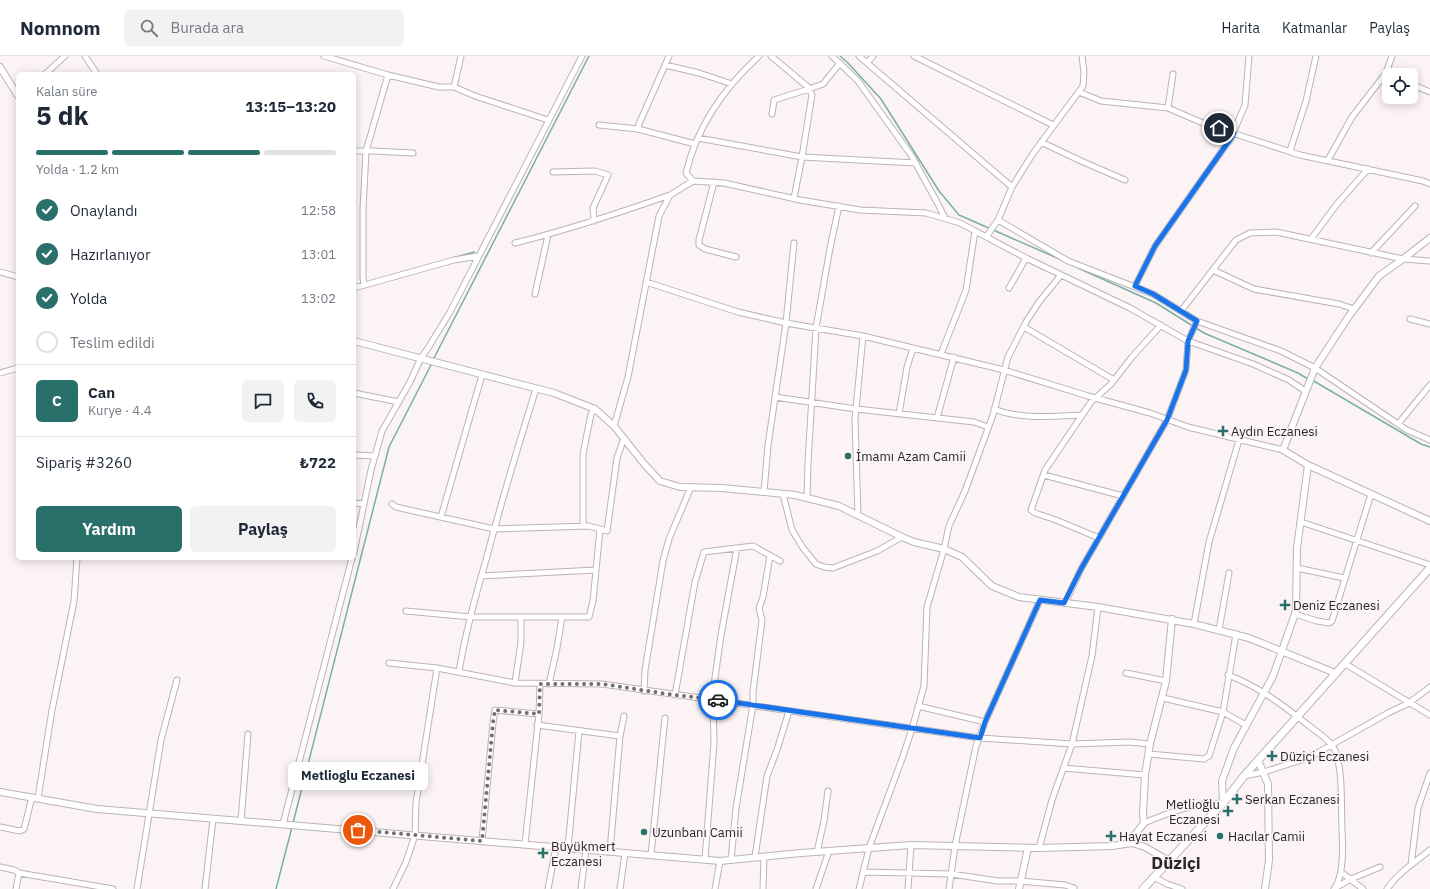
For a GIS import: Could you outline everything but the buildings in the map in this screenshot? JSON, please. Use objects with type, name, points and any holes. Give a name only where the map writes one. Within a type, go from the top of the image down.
[{"type":"main road","points":[[1143,889],[1223,803],[1258,760],[1430,568]]},
{"type":"street","points":[[47,72],[65,56]]},
{"type":"street","points":[[85,56],[96,72]]},
{"type":"street","points":[[324,56],[440,87],[454,87],[475,96],[548,120]]},
{"type":"street","points":[[454,87],[461,56]]},
{"type":"street","points":[[356,540],[382,432],[428,348],[450,312],[582,56]]},
{"type":"street","points":[[638,129],[669,56]]},
{"type":"street","points":[[693,181],[686,173],[691,153],[698,138],[715,105],[739,74],[757,56]]},
{"type":"street","points":[[771,56],[808,87],[812,95],[794,198]]},
{"type":"street","points":[[832,56],[858,81],[916,163],[945,218]]},
{"type":"street","points":[[859,56],[1012,188]]},
{"type":"street","points":[[867,63],[873,56]]},
{"type":"street","points":[[914,56],[1053,125]]},
{"type":"street","points":[[987,236],[997,222],[1012,188],[1041,142],[1079,92],[1082,86],[1084,72],[1082,56]]},
{"type":"street","points":[[1135,286],[1155,246],[1234,133],[1245,105],[1249,56]]},
{"type":"street","points":[[1290,151],[1306,101],[1316,56]]},
{"type":"street","points":[[1387,68],[1390,57]]},
{"type":"street","points":[[772,114],[774,100],[809,90],[823,84],[840,63]]},
{"type":"street","points":[[665,65],[699,73],[732,84]]},
{"type":"street","points":[[0,67],[16,93]]},
{"type":"street","points":[[364,285],[363,209],[366,151],[388,74]]},
{"type":"street","points":[[1168,108],[1173,74]]},
{"type":"street","points":[[1328,160],[1352,117],[1382,78]]},
{"type":"street","points":[[1418,87],[1430,92]]},
{"type":"street","points":[[1079,92],[1101,101],[1168,108],[1205,124],[1290,151],[1430,184]]},
{"type":"street","points":[[599,125],[638,129],[695,144]]},
{"type":"street","points":[[698,138],[802,157],[916,163]]},
{"type":"street","points":[[1041,142],[1125,180]]},
{"type":"street","points":[[356,151],[413,153]]},
{"type":"street","points":[[1311,239],[1337,204],[1368,169]]},
{"type":"street","points":[[553,172],[595,171],[608,175],[593,208],[594,221]]},
{"type":"street","points":[[515,242],[548,235],[670,195],[693,181],[724,183],[860,210],[926,213],[960,223],[1026,258],[1130,308],[1161,325],[1253,364],[1306,389]]},
{"type":"street","points":[[714,182],[699,240],[700,245],[705,249],[736,257]]},
{"type":"street","points":[[614,426],[628,377],[659,216],[670,195]]},
{"type":"street","points":[[807,498],[816,328],[839,206]]},
{"type":"street","points":[[1371,253],[1415,206]]},
{"type":"street","points":[[997,222],[1068,261],[1153,294],[1196,322],[1281,351],[1314,370],[1407,430],[1430,440]]},
{"type":"street","points":[[941,354],[966,290],[975,231]]},
{"type":"street","points":[[1181,311],[1236,240],[1250,233],[1276,232],[1371,253],[1403,259],[1430,261]]},
{"type":"street","points":[[535,294],[548,235]]},
{"type":"street","points":[[1283,450],[1314,370],[1354,309],[1379,276],[1430,238]]},
{"type":"street","points":[[764,492],[768,445],[786,324],[794,244]]},
{"type":"street","points":[[356,287],[454,260],[478,256]]},
{"type":"street","points":[[1009,288],[1026,258]]},
{"type":"street","points":[[1213,270],[1254,289],[1339,304],[1354,309]]},
{"type":"street","points":[[0,272],[16,276]]},
{"type":"street","points":[[859,889],[869,848],[902,759],[924,686],[927,608],[949,526],[965,491],[988,427],[1008,357],[1039,302],[1060,275]]},
{"type":"street","points":[[646,282],[738,312],[786,324],[863,336],[1004,370],[1150,413],[1188,427],[1283,450],[1308,465],[1430,521]]},
{"type":"street","points":[[1410,319],[1430,324]]},
{"type":"street","points":[[1064,603],[1081,569],[1167,420],[1186,370],[1189,338],[1196,322]]},
{"type":"street","points":[[1099,538],[1035,513],[1031,510],[1044,475],[1053,458],[1091,402],[1114,380],[1132,357],[1161,325]]},
{"type":"street","points":[[1024,327],[1114,380]]},
{"type":"street","points":[[858,516],[855,419],[863,336]]},
{"type":"street","points":[[356,342],[554,393],[595,410],[614,426],[645,465],[660,481],[680,487],[722,488],[783,494],[839,506],[914,542],[944,549],[962,557],[992,586],[1019,598],[1098,607],[1194,624],[1249,638],[1335,673]]},
{"type":"street","points":[[899,414],[907,367],[913,348]]},
{"type":"street","points":[[937,418],[954,357]]},
{"type":"street","points":[[0,373],[16,369]]},
{"type":"street","points":[[441,517],[482,375]]},
{"type":"street","points":[[1398,424],[1430,385]]},
{"type":"street","points":[[459,672],[462,654],[494,528],[536,389]]},
{"type":"street","points":[[356,393],[399,402]]},
{"type":"street","points":[[775,397],[856,409],[974,422],[988,427]]},
{"type":"street","points":[[994,409],[1003,413],[1022,416],[1082,415]]},
{"type":"street","points":[[583,526],[583,454],[591,414],[595,410]]},
{"type":"street","points":[[392,504],[396,507],[494,528],[583,526],[607,530],[617,458],[624,438]]},
{"type":"street","points":[[1194,624],[1210,542],[1239,440]]},
{"type":"street","points":[[356,455],[375,456]]},
{"type":"street","points":[[1132,843],[1134,836],[1144,823],[1172,811],[1207,803],[1223,803],[1222,781],[1234,748],[1273,676],[1295,614],[1297,548],[1308,465]]},
{"type":"street","points":[[1044,475],[1123,496]]},
{"type":"street","points":[[644,691],[645,670],[663,561],[669,538],[691,487]]},
{"type":"street","points":[[783,494],[792,530],[803,548],[816,564],[824,567],[833,568],[877,551],[902,537]]},
{"type":"street","points":[[1295,614],[1317,621],[1329,623],[1332,621],[1371,494]]},
{"type":"street","points":[[356,503],[364,504]]},
{"type":"street","points":[[1301,522],[1356,539],[1430,565]]},
{"type":"street","points":[[406,611],[471,617],[589,617],[593,601],[600,529]]},
{"type":"street","points":[[675,695],[695,582],[704,552],[709,550],[753,546],[780,562]]},
{"type":"street","points":[[705,860],[714,744],[713,699],[721,635],[737,548]]},
{"type":"street","points":[[731,860],[736,808],[753,705],[752,692],[762,620],[760,608],[770,556]]},
{"type":"street","points":[[0,827],[20,831],[24,829],[35,798],[74,601],[77,560]]},
{"type":"street","points":[[284,824],[351,560]]},
{"type":"street","points":[[1297,568],[1344,578]]},
{"type":"street","points":[[481,576],[596,570]]},
{"type":"street","points":[[1219,630],[1229,573]]},
{"type":"street","points":[[949,889],[955,846],[976,746],[985,722],[1040,600]]},
{"type":"street","points":[[1039,848],[1052,800],[1072,744],[1092,656],[1098,607]]},
{"type":"street","points":[[515,683],[521,642],[522,617]]},
{"type":"street","points":[[549,684],[562,617]]},
{"type":"street","points":[[1144,823],[1145,775],[1150,744],[1163,698],[1166,681],[1172,619]]},
{"type":"street","points":[[1149,754],[1204,759],[1208,756],[1223,712],[1236,634]]},
{"type":"street","points":[[389,663],[437,668],[515,683],[602,684],[980,738],[1072,744],[1129,742],[1150,744]]},
{"type":"street","points":[[1344,663],[1430,716]]},
{"type":"street","points":[[393,889],[406,862],[415,835],[416,803],[437,668]]},
{"type":"street","points":[[1126,673],[1166,681]]},
{"type":"street","points":[[1228,675],[1282,704],[1332,746],[1336,753],[1339,771],[1343,837],[1341,872],[1334,889]]},
{"type":"street","points":[[137,889],[161,740],[177,680]]},
{"type":"street","points":[[525,844],[538,725],[540,684]]},
{"type":"street","points":[[1244,776],[1264,772],[1310,757],[1332,746],[1388,713],[1409,703],[1430,687]]},
{"type":"street","points":[[1163,698],[1223,712],[1246,725]]},
{"type":"street","points":[[918,706],[985,722]]},
{"type":"street","points":[[482,841],[495,710],[539,714]]},
{"type":"street","points":[[755,857],[767,776],[789,711]]},
{"type":"street","points":[[610,852],[620,736],[624,716]]},
{"type":"street","points":[[651,855],[664,718]]},
{"type":"street","points":[[538,725],[620,736]]},
{"type":"street","points":[[568,848],[579,731]]},
{"type":"street","points":[[241,821],[248,734]]},
{"type":"street","points":[[1258,760],[1268,784],[1269,860],[1265,889]]},
{"type":"street","points":[[1063,768],[1145,775]]},
{"type":"street","points":[[1411,865],[1418,808],[1430,773]]},
{"type":"street","points":[[817,852],[824,821],[828,791]]},
{"type":"street","points":[[0,792],[97,809],[149,814],[720,861],[764,856],[911,845],[1039,848],[1112,846],[1132,843],[1145,847],[1170,861]]},
{"type":"street","points":[[205,889],[213,819]]},
{"type":"street","points":[[908,889],[911,845]]},
{"type":"street","points":[[548,889],[556,847]]},
{"type":"street","points":[[1018,889],[1028,848]]},
{"type":"street","points":[[581,889],[586,849]]},
{"type":"street","points":[[1388,889],[1392,881],[1430,850]]},
{"type":"street","points":[[816,889],[829,851]]},
{"type":"street","points":[[620,889],[625,853]]},
{"type":"street","points":[[763,889],[764,856]]},
{"type":"street","points":[[715,889],[720,861]]},
{"type":"street","points":[[0,867],[19,872],[113,889]]},
{"type":"street","points":[[1334,889],[1351,879],[1380,867]]},
{"type":"street","points":[[16,889],[19,872]]},
{"type":"street","points":[[864,872],[951,874],[998,881],[1020,881],[1065,885],[1074,888]]},
{"type":"street","points":[[1341,872],[1363,889]]},
{"type":"street","points":[[1154,877],[1167,884],[1182,889]]},
{"type":"waterway","points":[[433,360],[589,56]]},
{"type":"waterway","points":[[840,56],[881,99],[939,191],[959,215],[1064,261]]},
{"type":"waterway","points":[[453,258],[474,252]]},
{"type":"waterway","points":[[1078,268],[1156,303],[1204,333],[1298,373],[1308,379]]},
{"type":"waterway","points":[[293,823],[389,447],[432,363]]},
{"type":"waterway","points":[[1312,380],[1421,444],[1430,447]]},
{"type":"waterway","points":[[276,889],[292,827]]},
{"type":"way so far","points":[[358,830],[482,841],[495,710],[539,714],[540,684],[602,684],[718,700]]},
{"type":"place","name":"Aydın Eczanesi","points":[[1223,431]]},
{"type":"place","name":"İmamı Azam Camii","points":[[848,456]]},
{"type":"place","name":"Deniz Eczanesi","points":[[1285,605]]},
{"type":"place","name":"Düziçi Eczanesi","points":[[1272,756]]},
{"type":"place","name":"Serkan Eczanesi","points":[[1237,799]]},
{"type":"place","name":"Metlioğlu Eczanesi","points":[[1228,811]]},
{"type":"place","name":"Metlioglu Eczanesi","points":[[358,830]]},
{"type":"place","name":"Uzunbanı Camii","points":[[644,832]]},
{"type":"place","name":"Hayat Eczanesi","points":[[1111,836]]},
{"type":"place","name":"Hacılar Camii","points":[[1220,836]]},
{"type":"place","name":"Büyükmert Eczanesi","points":[[543,853]]},
{"type":"district","name":"Düziçi","points":[[1176,863]]},
{"type":"route","points":[[718,700],[980,738],[985,722],[1040,600],[1064,603],[1081,569],[1167,420],[1186,370],[1188,341],[1197,321],[1153,294],[1135,286],[1155,246],[1234,133],[1219,128]]}]
